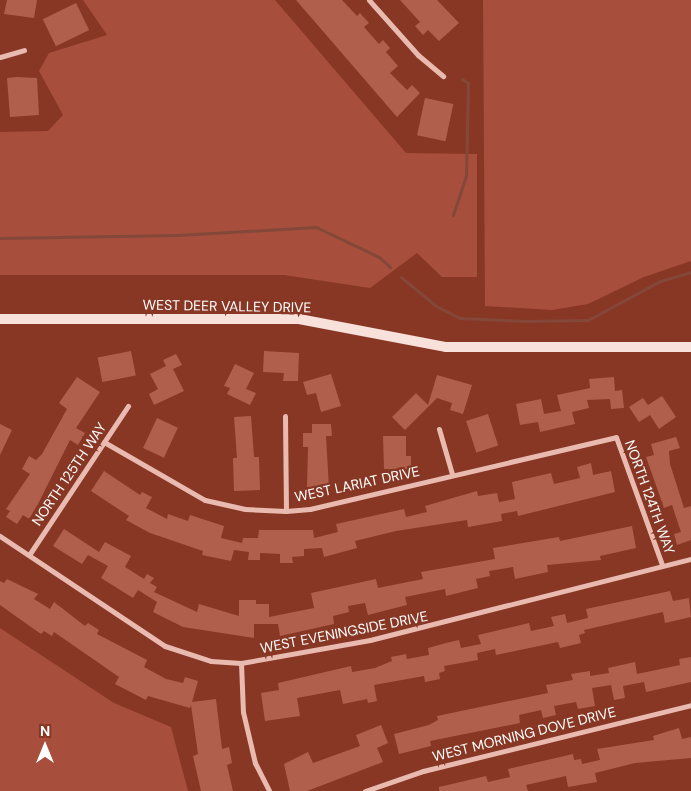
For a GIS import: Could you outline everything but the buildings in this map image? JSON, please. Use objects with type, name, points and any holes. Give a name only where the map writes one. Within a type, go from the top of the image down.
[{"type":"street","points":[[369,0],[418,55],[443,76]]},
{"type":"street","points":[[0,57],[24,50]]},
{"type":"street","name":"WEST DEER VALLEY DRIVE","points":[[0,318],[299,319],[446,346],[691,347]]},
{"type":"street","name":"NORTH 125TH WAY","points":[[29,555],[128,406]]},
{"type":"street","points":[[285,416],[286,510]]},
{"type":"street","points":[[439,429],[452,474]]},
{"type":"street","name":"WEST LARIAT DRIVE","points":[[104,442],[205,500],[245,509],[286,510],[310,509],[452,474],[616,437]]},
{"type":"street","name":"NORTH 124TH WAY","points":[[616,437],[662,565]]},
{"type":"street","name":"WEST EVENINGSIDE DRIVE","points":[[0,536],[165,646],[211,661],[240,663],[370,640],[564,594],[662,565],[691,559]]},
{"type":"street","points":[[240,663],[244,712],[255,763],[269,791]]},
{"type":"street","name":"WEST MORNING DOVE DRIVE","points":[[365,791],[424,771],[691,705]]},
{"type":"shaded area","points":[[83,0],[275,0],[406,153],[477,154],[477,277],[442,277],[417,253],[370,288],[284,275],[0,275],[0,132],[48,131],[63,115],[39,71],[49,53],[107,35]]},
{"type":"shaded area","points":[[483,0],[691,0],[691,261],[644,277],[588,304],[552,310],[485,306]]},
{"type":"shaded area","points":[[0,628],[114,703],[171,727],[188,791],[0,791]]},
{"type":"waterway","points":[[453,215],[466,176],[468,83],[462,79]]},
{"type":"waterway","points":[[0,238],[178,235],[316,227],[379,257],[390,267]]},
{"type":"waterway","points":[[401,277],[436,306],[460,318],[526,321],[588,320],[660,281],[691,272]]}]
